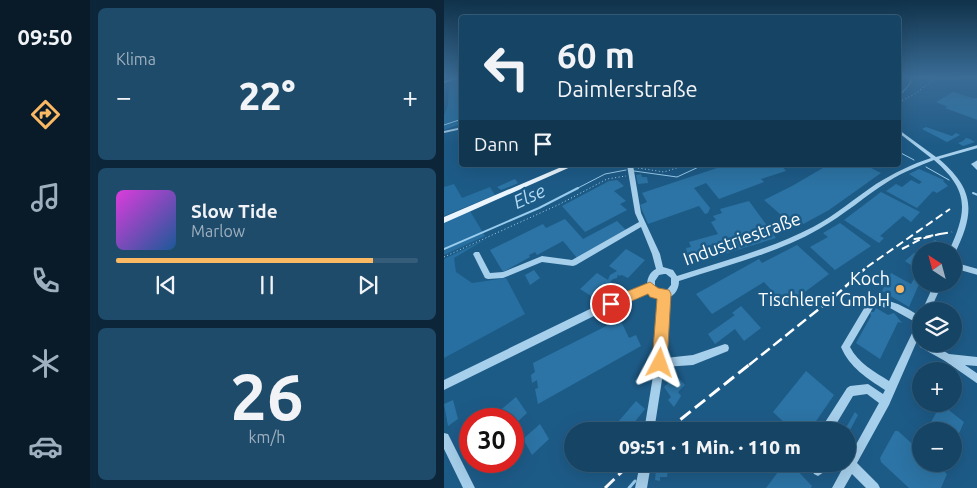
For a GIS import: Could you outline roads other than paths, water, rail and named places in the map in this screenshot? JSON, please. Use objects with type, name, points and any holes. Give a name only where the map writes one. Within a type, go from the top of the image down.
[{"type":"main road","points":[[444,220],[567,167]]},
{"type":"street","points":[[444,132],[459,129]]},
{"type":"street","points":[[901,132],[935,158],[962,188],[966,203],[965,221],[957,242]]},
{"type":"street","name":"Industriestraße","points":[[676,279],[747,257],[796,238],[834,217],[887,180],[917,164],[977,146]]},
{"type":"street","points":[[977,160],[974,164],[977,170]]},
{"type":"street","points":[[631,170],[636,206],[656,254],[661,272]]},
{"type":"street","points":[[478,254],[488,276],[503,275],[542,259],[573,264],[642,223]]},
{"type":"street","points":[[962,268],[977,272]]},
{"type":"street","points":[[661,272],[671,273],[676,279],[673,290],[664,294],[655,293],[650,287],[652,277],[661,272]]},
{"type":"street","points":[[444,385],[595,311],[650,287]]},
{"type":"street","points":[[650,422],[660,363],[664,294]]},
{"type":"street","points":[[891,388],[866,372],[848,355],[845,347],[872,303],[889,304],[912,316]]},
{"type":"street","points":[[660,363],[693,360],[725,348]]},
{"type":"street","points":[[856,456],[891,388],[912,352]]},
{"type":"street","points":[[938,352],[977,380]]},
{"type":"street","points":[[948,358],[977,362]]},
{"type":"street","points":[[831,422],[850,391],[868,389],[885,401]]},
{"type":"street","points":[[444,438],[469,488]]},
{"type":"street","points":[[856,470],[874,488]]},
{"type":"street","points":[[641,488],[644,472]]},
{"type":"street","points":[[838,488],[847,472]]},
{"type":"waterway","points":[[444,125],[459,120]]},
{"type":"waterway","points":[[901,153],[914,160]]},
{"type":"waterway","name":"Else","points":[[634,171],[677,177],[699,167]]},
{"type":"waterway","points":[[926,167],[949,180]]},
{"type":"waterway","name":"Else","points":[[576,189],[605,174],[626,170]]},
{"type":"waterway","name":"Else","points":[[444,249],[539,208],[578,188]]},
{"type":"waterway","points":[[973,193],[978,195]]},
{"type":"waterway","points":[[629,488],[635,481]]},
{"type":"railway","points":[[867,267],[950,209]]},
{"type":"railway","points":[[940,234],[952,232]]},
{"type":"railway","points":[[902,249],[921,239],[940,234]]},
{"type":"railway","points":[[910,240],[940,234]]},
{"type":"railway","points":[[749,365],[834,297],[868,266]]},
{"type":"railway","points":[[677,422],[750,364]]},
{"type":"railway","points":[[605,488],[622,472]]},
{"type":"place","name":"Koch Tischlerei GmbH","points":[[900,289]]}]
